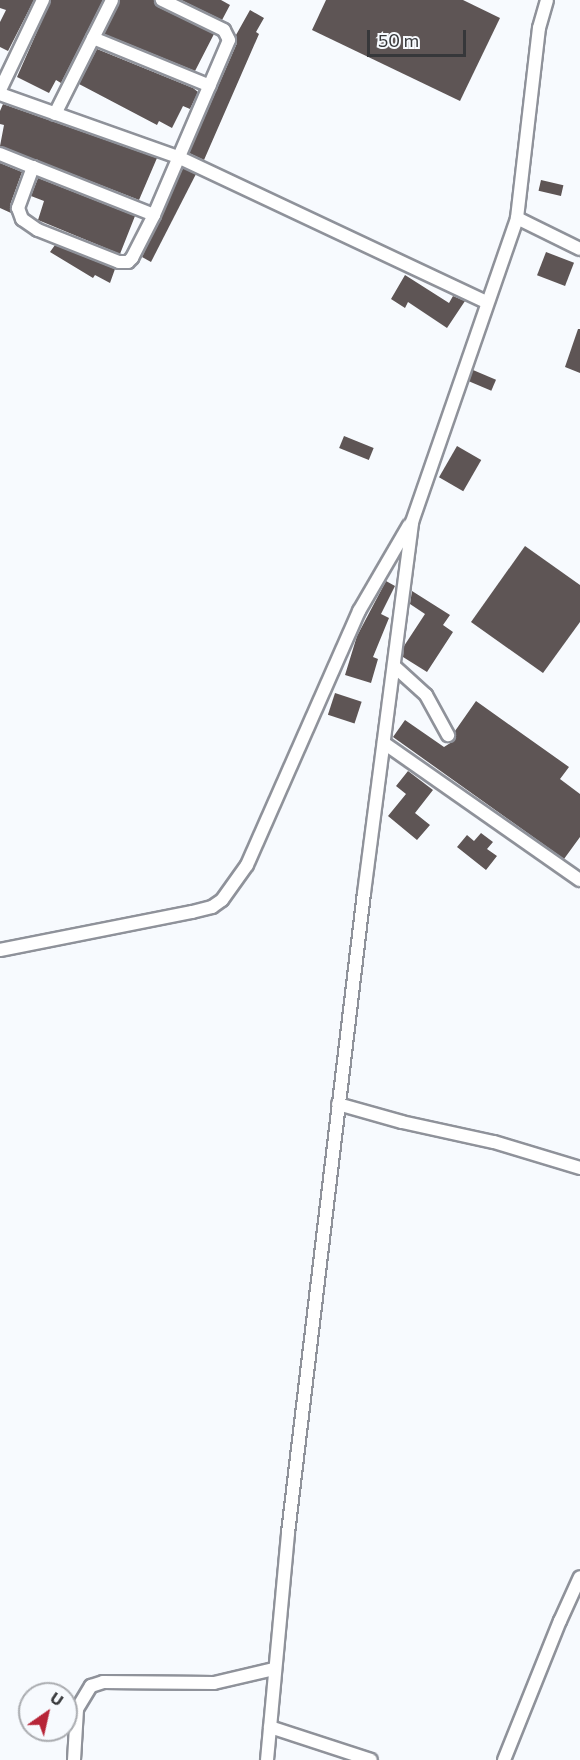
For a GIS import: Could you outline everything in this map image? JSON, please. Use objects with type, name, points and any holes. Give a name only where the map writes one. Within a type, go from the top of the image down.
[{"type":"street","points":[[44,0],[0,92],[178,157],[486,302]]},
{"type":"street","points":[[55,114],[112,0]]},
{"type":"street","points":[[33,167],[18,208],[22,219],[38,230],[119,262],[128,262],[132,258],[154,214],[229,40],[227,32],[162,0]]},
{"type":"street","points":[[267,1760],[274,1669],[338,1104],[412,522],[486,302],[517,218],[539,28],[547,0]]},
{"type":"street","points":[[93,38],[210,86]]},
{"type":"street","points":[[0,154],[154,214]]},
{"type":"street","points":[[517,218],[580,249]]},
{"type":"street","points":[[0,950],[212,908],[222,900],[247,865],[359,611],[412,522]]},
{"type":"street","points":[[394,666],[426,695],[448,735]]},
{"type":"street","points":[[384,743],[580,880]]},
{"type":"street","points":[[338,1104],[413,1125],[494,1142],[580,1168]]},
{"type":"street","points":[[504,1760],[560,1620],[580,1577]]},
{"type":"street","points":[[74,1760],[77,1709],[91,1686],[103,1682],[214,1683],[274,1669]]},
{"type":"street","points":[[270,1727],[371,1760]]},
{"type":"building","points":[[0,0],[34,0],[8,51],[0,47],[0,22],[6,10],[0,8]]},
{"type":"building","points":[[51,0],[103,0],[61,83],[56,80],[49,93],[17,77]]},
{"type":"building","points":[[120,0],[154,0],[158,7],[214,34],[195,71],[104,34]]},
{"type":"building","points":[[181,0],[221,0],[230,5],[222,20]]},
{"type":"building","points":[[326,0],[463,0],[500,18],[460,101],[312,30]]},
{"type":"building","points":[[250,10],[264,18],[256,32],[259,34],[204,160],[189,153],[237,43],[236,35]]},
{"type":"building","points":[[97,49],[193,88],[198,92],[190,109],[183,106],[172,128],[159,121],[157,125],[79,84]]},
{"type":"building","points":[[3,104],[157,158],[139,200],[0,146],[4,125],[0,124],[0,111]]},
{"type":"building","points":[[0,163],[22,172],[10,205],[11,213],[0,208]]},
{"type":"building","points":[[183,168],[196,174],[151,262],[142,257]]},
{"type":"building","points":[[38,178],[135,216],[120,254],[38,220],[44,201],[31,196]]},
{"type":"building","points":[[541,180],[563,185],[561,196],[539,191]]},
{"type":"building","points":[[55,245],[115,269],[110,283],[95,275],[93,278],[50,252]]},
{"type":"building","points":[[546,252],[574,263],[565,286],[537,275]]},
{"type":"building","points":[[405,275],[449,303],[453,296],[465,301],[447,328],[408,302],[405,308],[391,299]]},
{"type":"building","points":[[578,329],[580,329],[580,373],[565,367]]},
{"type":"building","points":[[473,370],[496,380],[491,391],[468,381]]},
{"type":"building","points":[[344,436],[374,448],[369,460],[339,448]]},
{"type":"building","points":[[457,446],[481,460],[463,491],[439,477]]},
{"type":"building","points":[[525,546],[580,585],[580,622],[543,673],[471,622]]},
{"type":"building","points":[[386,581],[395,586],[381,614],[389,618],[373,657],[378,659],[371,683],[345,675],[357,636]]},
{"type":"building","points":[[412,591],[450,615],[443,625],[453,632],[427,672],[403,657],[404,646],[425,614],[410,604]]},
{"type":"building","points":[[335,693],[362,702],[355,724],[328,715]]},
{"type":"building","points":[[476,701],[569,767],[560,779],[580,794],[580,837],[564,859],[393,737],[405,720],[444,747],[455,740],[455,731]]},
{"type":"building","points":[[408,771],[433,790],[415,813],[430,825],[417,840],[388,816],[406,794],[396,786]]},
{"type":"building","points":[[481,833],[493,842],[487,849],[497,856],[486,870],[457,847],[467,835],[474,841]]}]
